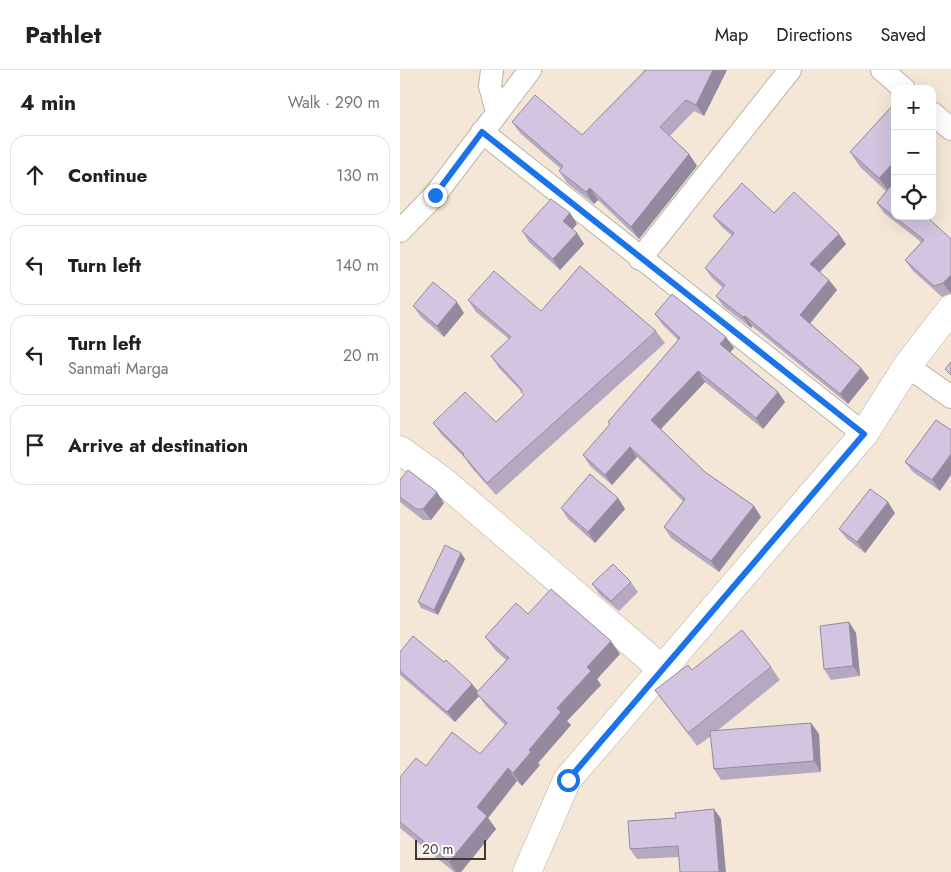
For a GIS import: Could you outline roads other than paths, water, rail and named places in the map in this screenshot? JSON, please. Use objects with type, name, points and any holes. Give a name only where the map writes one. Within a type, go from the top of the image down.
[{"type":"street","points":[[492,70],[490,86],[497,112]]},
{"type":"street","points":[[400,232],[435,195],[530,70]]},
{"type":"street","points":[[640,259],[790,70]]},
{"type":"street","points":[[882,70],[899,85]]},
{"type":"street","points":[[936,116],[951,129]]},
{"type":"street","points":[[482,132],[640,259],[864,434]]},
{"type":"street","points":[[527,872],[568,780],[864,434],[907,366],[951,309]]},
{"type":"street","points":[[907,366],[951,397]]},
{"type":"street","points":[[400,450],[443,481],[662,669]]}]
